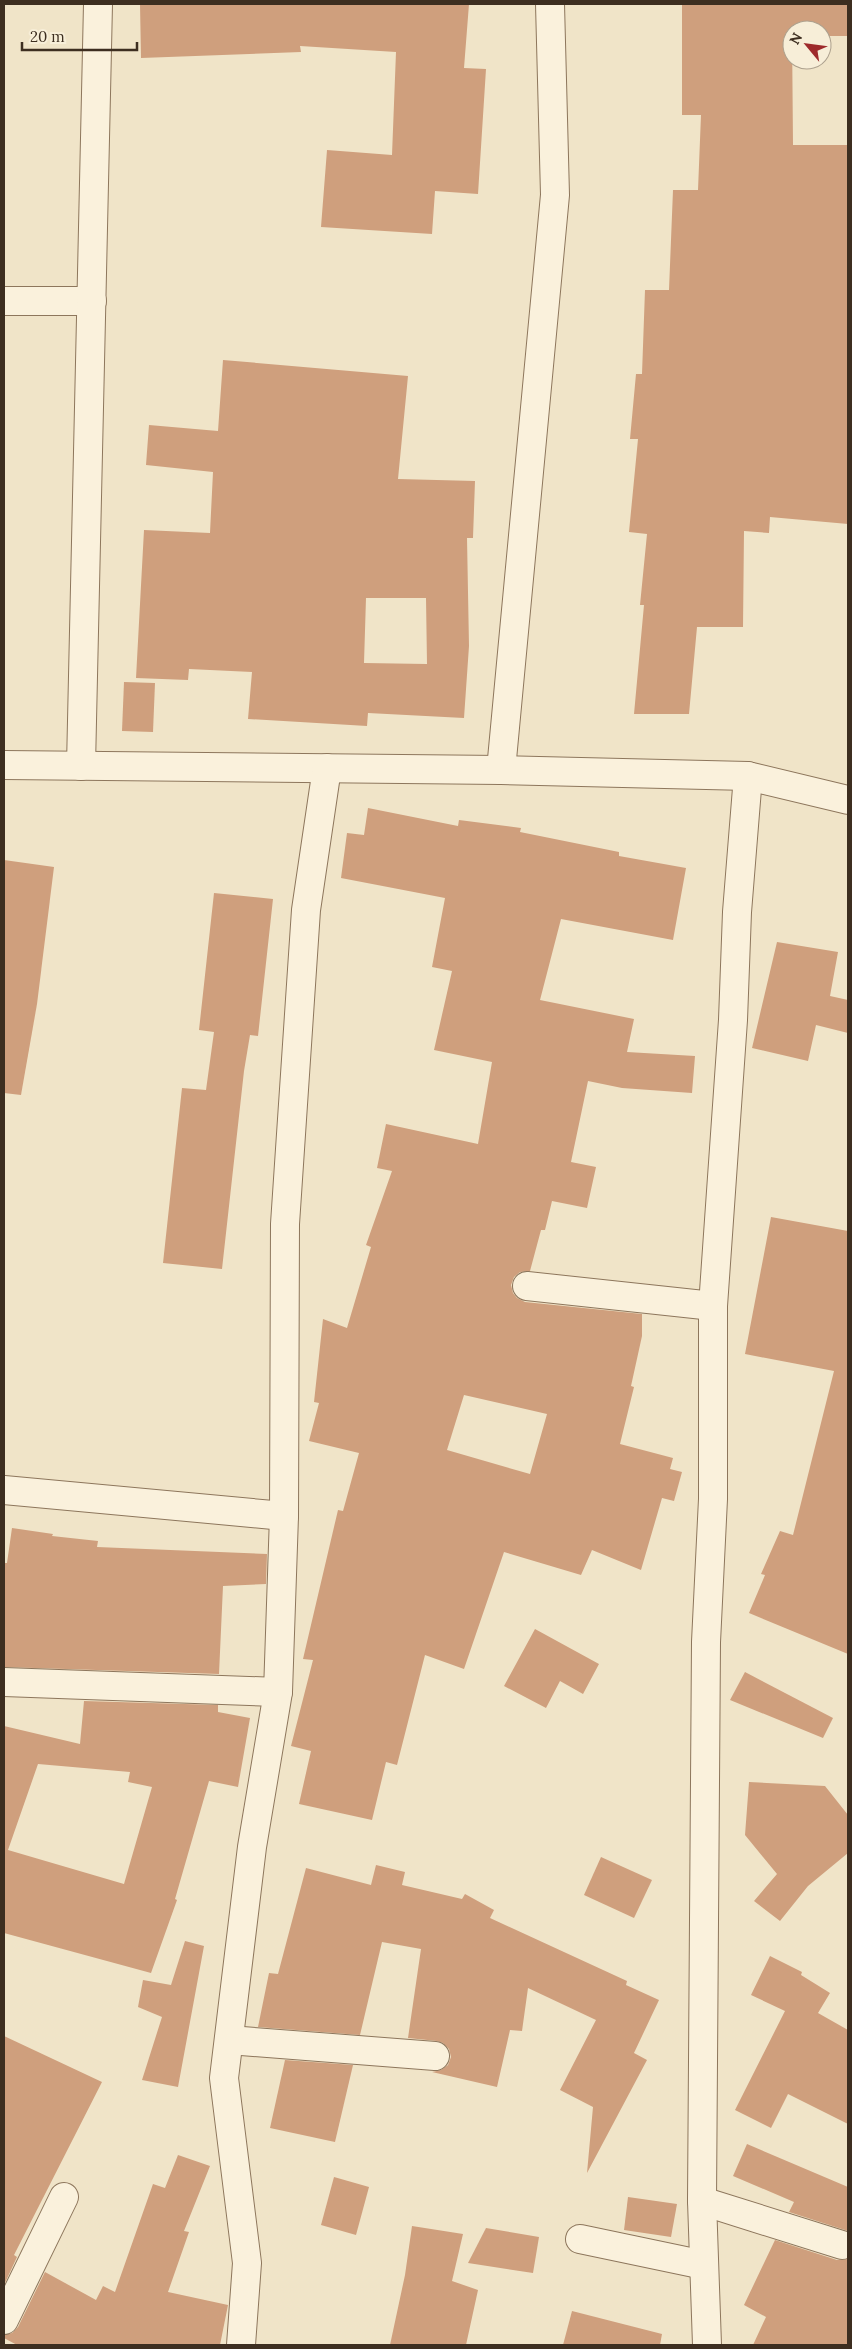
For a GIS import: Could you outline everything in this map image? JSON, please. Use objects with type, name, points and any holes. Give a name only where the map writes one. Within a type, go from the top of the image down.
[{"type":"street","points":[[81,766],[98,4]]},
{"type":"street","points":[[501,770],[555,195],[550,4]]},
{"type":"street","points":[[4,301],[92,301]]},
{"type":"street","points":[[4,765],[501,770],[748,776],[848,800]]},
{"type":"street","points":[[241,2345],[247,2263],[224,2078],[252,1847],[278,1692],[284,1516],[285,1224],[306,910],[327,768]]},
{"type":"street","points":[[707,2345],[702,2201],[706,1642],[713,1499],[713,1306],[733,1020],[737,912],[748,776]]},
{"type":"street","points":[[528,1286],[713,1306]]},
{"type":"street","points":[[4,1490],[284,1516]]},
{"type":"street","points":[[4,1682],[278,1692]]},
{"type":"street","points":[[229,2040],[435,2056]]},
{"type":"street","points":[[4,2320],[64,2197]]},
{"type":"street","points":[[702,2201],[842,2245]]},
{"type":"street","points":[[580,2240],[704,2265]]},
{"type":"building","points":[[140,4],[469,4],[464,68],[486,69],[478,194],[435,191],[432,234],[321,227],[327,150],[392,155],[396,52],[300,46],[301,52],[141,58]]},
{"type":"building","points":[[682,4],[848,4],[848,36],[832,36],[832,20],[782,20],[782,70],[792,70],[793,145],[848,145],[848,524],[770,517],[769,533],[744,531],[743,627],[697,627],[689,714],[634,714],[644,605],[640,605],[647,534],[629,532],[638,439],[630,439],[636,374],[642,374],[645,290],[669,290],[673,190],[698,190],[701,115],[682,115]]},
{"type":"building","points":[[223,360],[408,376],[398,479],[475,481],[473,538],[467,538],[469,646],[464,718],[368,713],[367,726],[248,719],[252,672],[189,669],[188,680],[136,678],[144,530],[210,533],[213,472],[146,465],[149,425],[218,431]],"holes":[[[366,598],[426,598],[427,664],[364,663]]]},
{"type":"building","points":[[124,682],[155,683],[153,732],[122,731]]},
{"type":"building","points":[[368,808],[458,826],[459,820],[521,828],[520,832],[619,852],[619,856],[686,868],[673,940],[561,919],[540,1000],[634,1019],[627,1052],[695,1056],[692,1093],[622,1088],[588,1081],[571,1162],[596,1167],[587,1208],[552,1201],[545,1230],[541,1230],[530,1271],[520,1272],[514,1277],[511,1285],[513,1293],[517,1298],[525,1302],[642,1314],[642,1336],[631,1386],[634,1387],[620,1444],[673,1458],[670,1469],[682,1472],[674,1501],[662,1498],[641,1570],[592,1550],[581,1575],[504,1552],[464,1669],[425,1655],[397,1765],[386,1762],[372,1820],[299,1804],[311,1751],[291,1746],[313,1660],[303,1659],[338,1510],[343,1511],[359,1453],[309,1441],[319,1403],[314,1402],[323,1319],[347,1328],[371,1247],[366,1245],[392,1171],[377,1168],[386,1124],[478,1144],[492,1062],[434,1050],[452,971],[432,967],[445,898],[341,878],[347,833],[364,835]],"holes":[[[464,1395],[547,1414],[530,1474],[447,1450]]]},
{"type":"building","points":[[4,860],[54,867],[37,1004],[21,1095],[4,1093]]},
{"type":"building","points":[[214,893],[273,899],[258,1036],[250,1035],[244,1071],[222,1269],[163,1263],[182,1088],[206,1090],[214,1032],[199,1030]]},
{"type":"building","points":[[777,942],[838,952],[830,996],[848,1000],[848,1033],[816,1025],[808,1061],[752,1048]]},
{"type":"building","points":[[771,1217],[848,1231],[848,1654],[749,1613],[765,1575],[761,1574],[780,1531],[793,1535],[834,1371],[745,1354]]},
{"type":"building","points":[[12,1528],[53,1534],[52,1536],[98,1541],[97,1547],[267,1554],[266,1584],[223,1586],[219,1674],[4,1667],[4,1563],[7,1563]]},
{"type":"building","points":[[535,1629],[599,1664],[583,1694],[560,1681],[546,1708],[504,1686]]},
{"type":"building","points":[[745,1672],[833,1718],[823,1738],[730,1700]]},
{"type":"building","points":[[84,1701],[218,1705],[218,1712],[250,1718],[238,1787],[209,1781],[175,1899],[177,1900],[151,1973],[4,1933],[4,1726],[80,1744]],"holes":[[[38,1764],[130,1772],[128,1782],[152,1787],[124,1884],[8,1850]]]},
{"type":"building","points":[[749,1782],[825,1786],[848,1815],[848,1853],[808,1886],[780,1921],[754,1901],[777,1874],[745,1835]]},
{"type":"building","points":[[601,1857],[652,1880],[634,1918],[584,1895]]},
{"type":"building","points":[[376,1865],[405,1872],[402,1885],[462,1899],[465,1894],[494,1910],[490,1918],[627,1981],[626,1985],[659,2000],[634,2053],[647,2060],[587,2173],[593,2107],[560,2090],[596,2020],[528,1988],[522,2031],[510,2030],[497,2087],[432,2072],[441,2070],[448,2065],[451,2057],[449,2049],[443,2043],[437,2041],[408,2038],[421,1949],[382,1942],[360,2035],[258,2027],[269,1973],[278,1974],[306,1868],[371,1885]]},
{"type":"building","points":[[185,1941],[204,1946],[178,2087],[142,2080],[162,2017],[138,2007],[143,1980],[171,1985]]},
{"type":"building","points":[[770,1956],[802,1972],[801,1975],[830,1993],[818,2013],[848,2030],[848,2124],[788,2094],[771,2128],[735,2110],[785,2011],[751,1995]]},
{"type":"building","points":[[4,2036],[102,2082],[14,2255],[17,2257],[4,2285]]},
{"type":"building","points":[[285,2060],[353,2065],[335,2142],[270,2128]]},
{"type":"building","points":[[747,2144],[848,2187],[848,2231],[789,2212],[794,2202],[733,2176]]},
{"type":"building","points":[[178,2155],[210,2166],[184,2231],[189,2232],[168,2292],[228,2305],[220,2345],[17,2345],[4,2338],[4,2335],[12,2333],[18,2327],[45,2272],[96,2300],[103,2286],[115,2292],[153,2184],[165,2188]]},
{"type":"building","points":[[334,2177],[369,2187],[356,2235],[321,2225]]},
{"type":"building","points":[[628,2197],[677,2204],[671,2237],[624,2230]]},
{"type":"building","points":[[412,2226],[463,2234],[452,2281],[478,2290],[466,2345],[390,2345],[405,2275]]},
{"type":"building","points":[[486,2228],[539,2237],[533,2273],[468,2263]]},
{"type":"building","points":[[775,2240],[837,2260],[848,2259],[848,2345],[753,2345],[766,2317],[744,2305]]},
{"type":"building","points":[[572,2311],[662,2334],[660,2345],[563,2345]]}]
